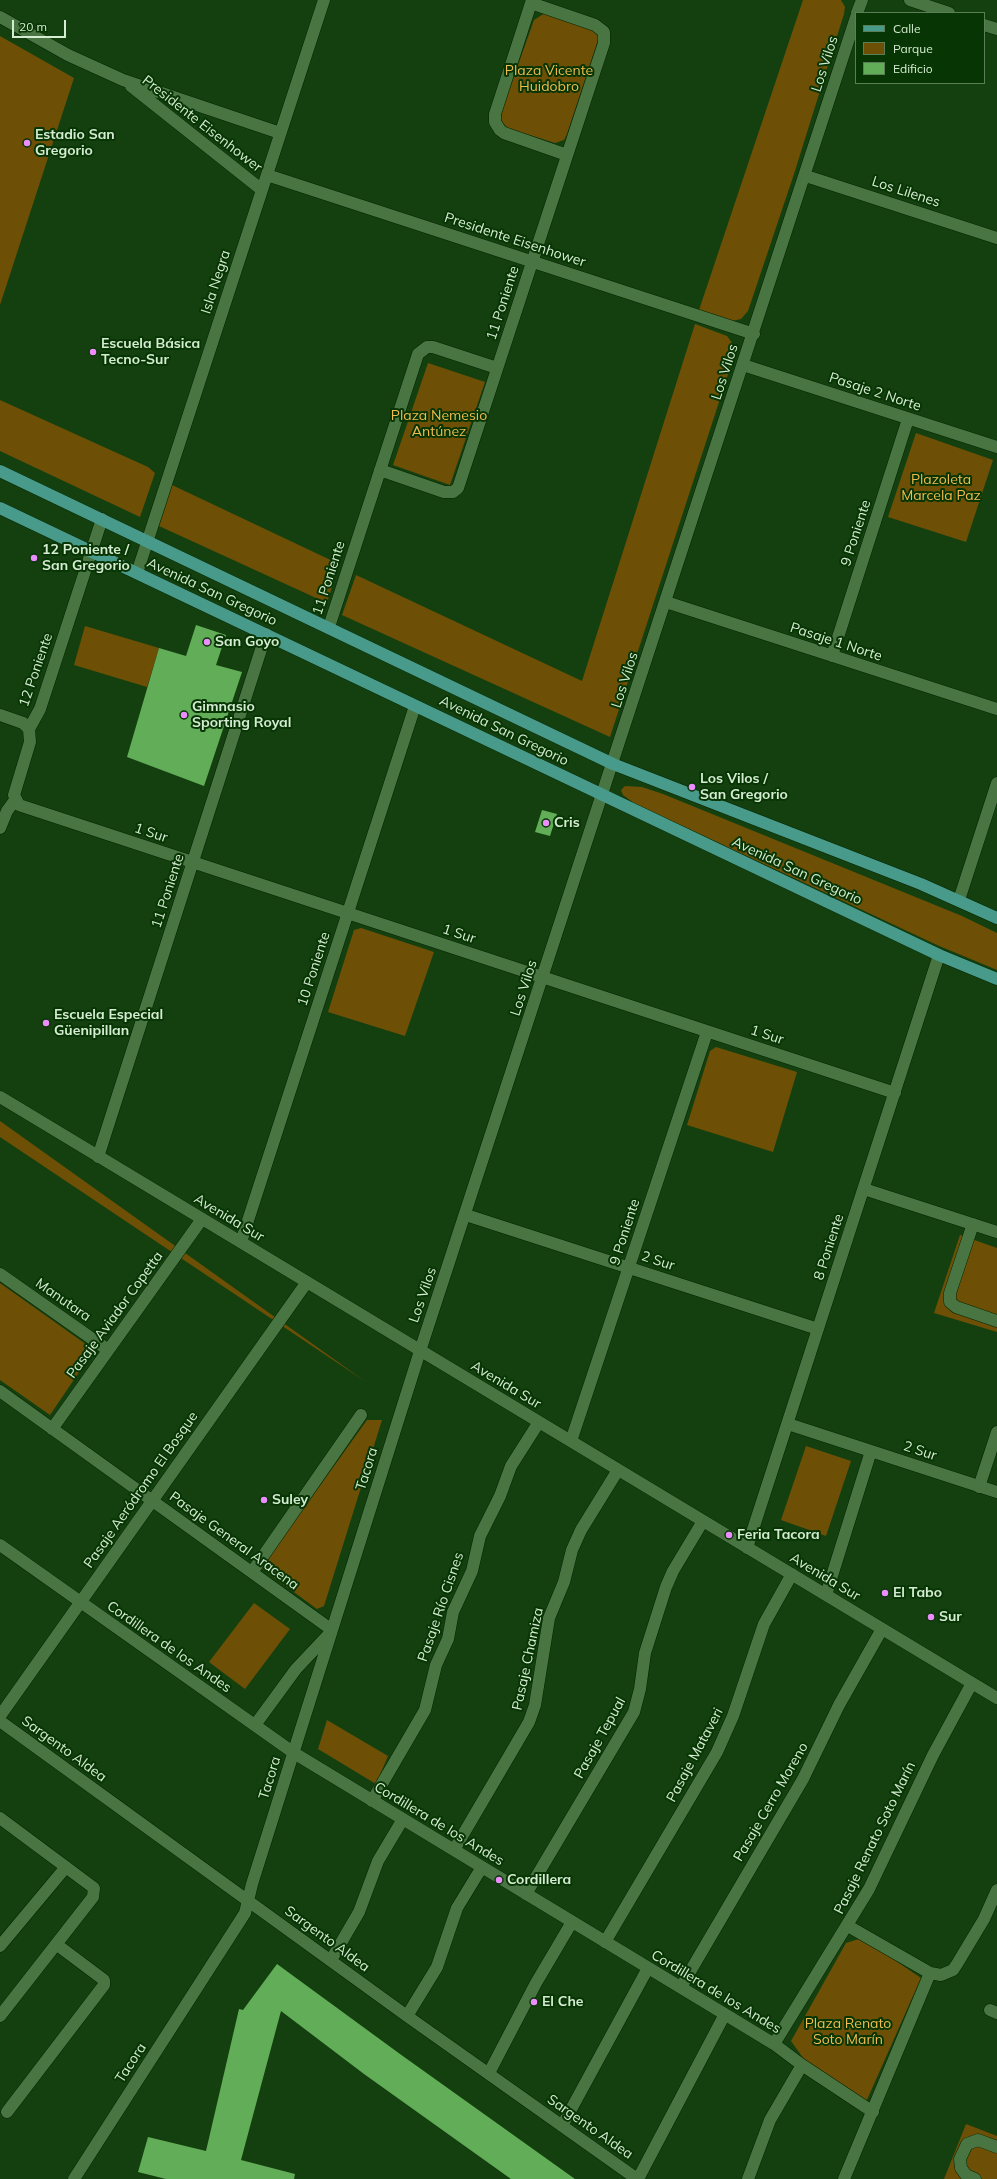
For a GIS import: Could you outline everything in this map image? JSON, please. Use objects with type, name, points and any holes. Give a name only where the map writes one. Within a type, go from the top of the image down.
[{"type":"main road","name":"Avenida San Gregorio","points":[[0,471],[613,764],[959,900],[997,918]]},
{"type":"main road","name":"Avenida San Gregorio","points":[[0,508],[939,955],[997,979]]},
{"type":"street","name":"Isla Negra","points":[[137,573],[324,0]]},
{"type":"street","points":[[857,12],[862,0]]},
{"type":"street","points":[[910,0],[946,12]]},
{"type":"street","name":"11 Poniente","points":[[380,470],[444,492],[453,492],[458,488],[567,155],[605,37],[600,27],[532,2],[495,114],[495,122],[504,133],[567,155]]},
{"type":"street","name":"Presidente Eisenhower","points":[[0,17],[68,55],[124,80],[280,133]]},
{"type":"street","name":"Los Vilos","points":[[420,1351],[466,1215],[806,176],[855,20]]},
{"type":"street","points":[[985,25],[997,29]]},
{"type":"street","name":"Presidente Eisenhower","points":[[124,80],[262,190]]},
{"type":"street","name":"Presidente Eisenhower","points":[[267,175],[754,334]]},
{"type":"street","name":"Los Lilenes","points":[[806,176],[997,238]]},
{"type":"street","name":"11 Poniente","points":[[329,627],[415,360],[422,350],[433,347],[497,368]]},
{"type":"street","name":"Pasaje 2 Norte","points":[[743,365],[997,447]]},
{"type":"street","name":"9 Poniente","points":[[832,656],[908,418]]},
{"type":"street","name":"12 Poniente","points":[[0,828],[7,811],[15,800],[15,790],[31,738],[29,729],[40,709],[102,519]]},
{"type":"street","name":"Pasaje 1 Norte","points":[[666,602],[997,709]]},
{"type":"street","name":"11 Poniente","points":[[98,1157],[266,634]]},
{"type":"street","name":"10 Poniente","points":[[241,1242],[416,706]]},
{"type":"street","points":[[0,715],[23,723],[29,729]]},
{"type":"street","points":[[959,900],[997,783]]},
{"type":"street","name":"1 Sur","points":[[15,800],[24,807],[895,1093]]},
{"type":"street","name":"8 Poniente","points":[[747,1548],[939,955]]},
{"type":"street","name":"9 Poniente","points":[[571,1441],[707,1032]]},
{"type":"street","name":"Avenida Sur","points":[[0,1097],[997,1698]]},
{"type":"street","points":[[864,1189],[997,1232]]},
{"type":"street","name":"2 Sur","points":[[466,1215],[818,1329]]},
{"type":"street","name":"Pasaje Aviador Copetta","points":[[52,1429],[202,1219]]},
{"type":"street","points":[[973,1224],[950,1293],[950,1302],[956,1307],[997,1321]]},
{"type":"street","name":"Manutara","points":[[0,1274],[108,1350]]},
{"type":"street","name":"Pasaje Aeródromo El Bosque","points":[[0,1716],[307,1282]]},
{"type":"street","name":"Tacora","points":[[74,2179],[245,1914],[248,1900],[420,1351]]},
{"type":"street","name":"Pasaje General Aracena","points":[[0,1391],[332,1630]]},
{"type":"street","name":"Tacora","points":[[252,1572],[361,1415]]},
{"type":"street","name":"Pasaje Río Cisnes","points":[[372,1801],[426,1710],[436,1665],[448,1639],[453,1612],[472,1570],[480,1536],[500,1496],[511,1466],[539,1422]]},
{"type":"street","name":"2 Sur","points":[[788,1424],[997,1492]]},
{"type":"street","points":[[979,1487],[997,1432]]},
{"type":"street","points":[[826,1595],[871,1451]]},
{"type":"street","name":"Pasaje Chamiza","points":[[454,1850],[529,1722],[535,1704],[549,1618],[564,1582],[572,1550],[580,1530],[618,1470]]},
{"type":"street","name":"Pasaje Tepual","points":[[526,1894],[634,1712],[640,1689],[648,1641],[666,1587],[673,1571],[703,1521]]},
{"type":"street","name":"Cordillera de los Andes","points":[[0,1545],[294,1753],[774,2044],[802,2065],[873,2112]]},
{"type":"street","name":"Pasaje Mataveri","points":[[605,1942],[717,1752],[735,1711],[764,1624],[792,1574]]},
{"type":"street","name":"Pasaje Cerro Moreno","points":[[681,1988],[803,1779],[839,1705],[882,1629]]},
{"type":"street","points":[[255,1725],[296,1669],[332,1630]]},
{"type":"street","name":"Pasaje Renato Soto Marín","points":[[774,2044],[848,1926],[880,1868],[932,1755],[972,1683]]},
{"type":"street","name":"Sargento Aldea","points":[[0,1721],[331,1960],[406,2016],[637,2179]]},
{"type":"street","points":[[0,1818],[94,1888],[93,1897],[0,2016]]},
{"type":"street","points":[[331,1960],[359,1912],[378,1861],[403,1819]]},
{"type":"street","points":[[0,1946],[66,1867]]},
{"type":"street","points":[[406,2016],[437,1967],[452,1919],[482,1867]]},
{"type":"street","points":[[848,1926],[930,1973],[941,1975],[947,1973],[957,1964],[984,1919],[997,1890]]},
{"type":"street","points":[[489,2074],[536,1983],[572,1922]]},
{"type":"street","points":[[7,2112],[104,1985],[104,1980],[56,1944]]},
{"type":"street","points":[[562,2126],[648,1968]]},
{"type":"street","points":[[844,2179],[930,1973]]},
{"type":"street","points":[[637,2179],[725,2014]]},
{"type":"street","points":[[748,2179],[770,2120],[802,2065]]},
{"type":"street","points":[[970,2177],[961,2168],[960,2159],[964,2149],[972,2141],[978,2140],[997,2147]]},
{"type":"green space","points":[[803,0],[841,0],[845,7],[844,14],[794,174],[748,311],[741,319],[732,321],[699,310]]},
{"type":"green space","name":"Plaza Vicente Huidobro","points":[[545,13],[594,30],[599,37],[567,134],[564,140],[555,143],[507,128],[501,120],[502,110],[534,20]]},
{"type":"green space","name":"Estadio San Gregorio","points":[[0,36],[74,78],[0,305]]},
{"type":"green space","points":[[695,324],[727,336],[733,344],[733,359],[610,737],[342,615],[356,575],[582,681]]},
{"type":"green space","name":"Plaza Nemesio Antúnez","points":[[428,363],[485,382],[450,485],[393,465]]},
{"type":"green space","points":[[0,400],[148,467],[155,473],[140,517],[0,451]]},
{"type":"green space","name":"Plazoleta Marcela Paz","points":[[916,433],[993,460],[966,542],[888,517]]},
{"type":"green space","points":[[172,485],[339,564],[327,603],[159,526]]},
{"type":"green space","points":[[85,626],[159,648],[147,687],[74,665]]},
{"type":"green space","points":[[625,786],[642,787],[663,794],[962,916],[997,933],[997,970],[937,945],[634,803],[623,795],[621,790]]},
{"type":"green space","points":[[361,928],[434,952],[405,1036],[328,1012],[354,930]]},
{"type":"green space","points":[[716,1047],[797,1072],[773,1152],[687,1125],[710,1051]]},
{"type":"green space","points":[[0,1121],[366,1382],[0,1137]]},
{"type":"green space","points":[[960,1235],[997,1248],[997,1332],[934,1313]]},
{"type":"green space","points":[[0,1283],[94,1350],[50,1415],[0,1380]]},
{"type":"green space","points":[[367,1420],[382,1420],[324,1606],[317,1609],[261,1568]]},
{"type":"green space","points":[[806,1446],[851,1461],[826,1536],[781,1520]]},
{"type":"green space","points":[[254,1603],[290,1629],[245,1689],[209,1662]]},
{"type":"green space","points":[[327,1720],[388,1756],[376,1784],[318,1749]]},
{"type":"green space","name":"Plaza Renato Soto Marín","points":[[862,1938],[921,1978],[866,2102],[806,2062],[791,2041],[846,1943]]},
{"type":"green space","points":[[966,2124],[997,2136],[997,2179],[944,2179]]},
{"type":"building","name":"Gimnasio Sporting Royal","points":[[196,625],[226,635],[216,665],[242,672],[204,786],[127,757],[159,648],[186,656]]},
{"type":"building","name":"Cris","points":[[542,810],[557,814],[550,836],[535,832]]},
{"type":"building","points":[[277,1964],[575,2179],[511,2179],[364,2074],[281,2011],[241,2160],[295,2174],[294,2179],[166,2179],[138,2172],[148,2137],[206,2151],[239,2009],[243,2010]]},
{"type":"place","name":"Estadio San Gregorio","points":[[27,143]]},
{"type":"place","name":"Escuela Básica Tecno-Sur","points":[[93,352]]},
{"type":"place","name":"12 Poniente / San Gregorio","points":[[34,558]]},
{"type":"place","name":"San Goyo","points":[[207,642]]},
{"type":"place","name":"Gimnasio Sporting Royal","points":[[184,715]]},
{"type":"place","name":"Los Vilos / San Gregorio","points":[[692,787]]},
{"type":"place","name":"Cris","points":[[546,823]]},
{"type":"place","name":"Escuela Especial Güenipillan","points":[[46,1023]]},
{"type":"place","name":"Suley","points":[[264,1500]]},
{"type":"place","name":"Feria Tacora","points":[[729,1535]]},
{"type":"place","name":"El Tabo","points":[[885,1593]]},
{"type":"place","name":"Sur","points":[[931,1617]]},
{"type":"place","name":"Cordillera","points":[[499,1880]]},
{"type":"place","name":"El Che","points":[[534,2002]]}]
